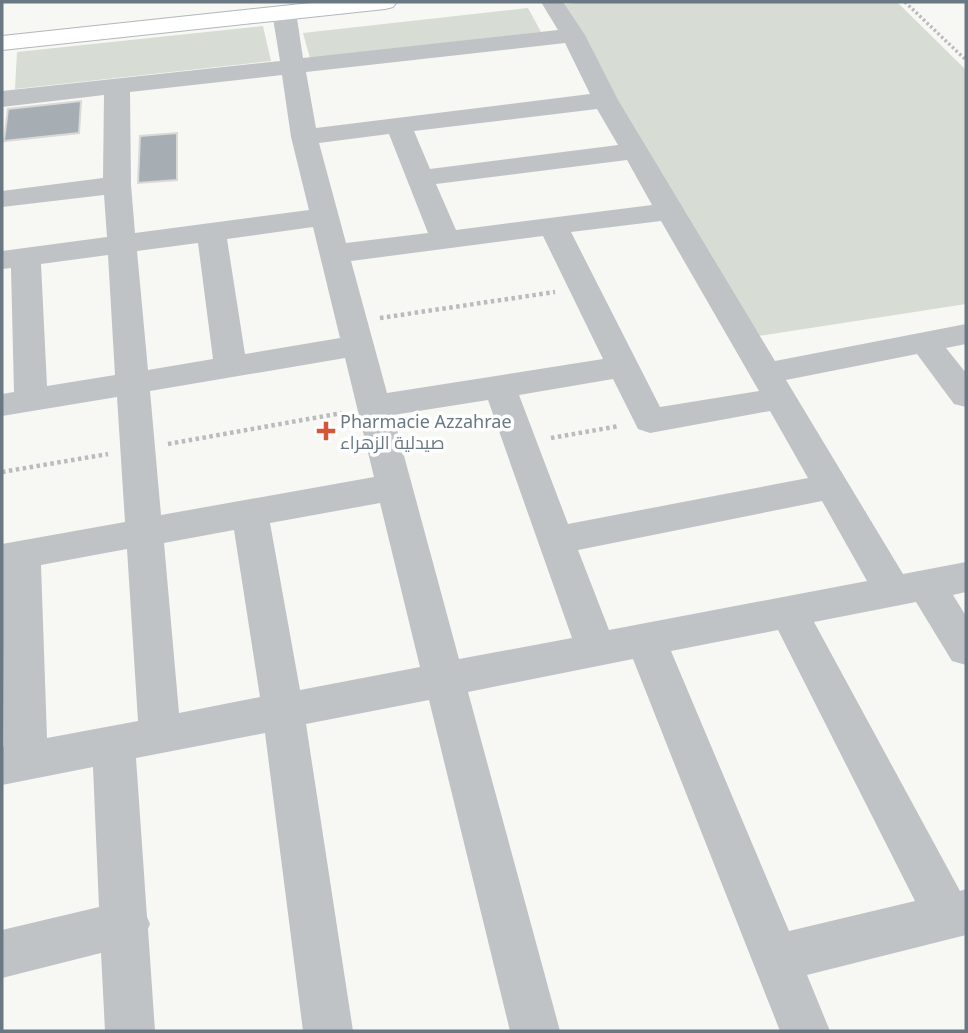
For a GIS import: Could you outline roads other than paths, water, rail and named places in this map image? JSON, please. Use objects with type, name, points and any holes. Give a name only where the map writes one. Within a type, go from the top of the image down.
[{"type":"main road","points":[[2,43],[296,8],[385,2]]},
{"type":"street","points":[[552,2],[573,35],[605,100],[834,486],[910,588],[966,649]]},
{"type":"street","points":[[296,8],[294,66],[304,137],[535,1031]]},
{"type":"street","points":[[2,99],[573,35]]},
{"type":"street","points":[[117,86],[117,185],[160,736]]},
{"type":"street","points":[[304,137],[605,100]]},
{"type":"street","points":[[398,125],[445,239]]},
{"type":"street","points":[[421,178],[636,150]]},
{"type":"street","points":[[2,200],[117,185]]},
{"type":"street","points":[[333,254],[671,211]]},
{"type":"street","points":[[324,217],[14,259],[16,403],[231,368],[354,334]]},
{"type":"street","points":[[553,226],[650,421],[925,343],[966,334]]},
{"type":"street","points":[[211,232],[231,368]]},
{"type":"street","points":[[925,343],[966,396]]},
{"type":"street","points":[[374,407],[623,367]]},
{"type":"street","points":[[500,388],[596,649]]},
{"type":"street","points":[[556,540],[834,486]]},
{"type":"street","points":[[394,487],[12,556],[14,764],[966,577]]},
{"type":"street","points":[[250,514],[283,711],[328,1031]]},
{"type":"street","points":[[778,958],[957,914],[789,612]]},
{"type":"street","points":[[646,640],[778,958],[805,1031]]},
{"type":"street","points":[[113,744],[126,923],[130,1031]]},
{"type":"street","points":[[2,954],[126,923]]},
{"type":"place","name":"Pharmacie Azzahrae صيدلية الزهراء","points":[[326,431]]}]
